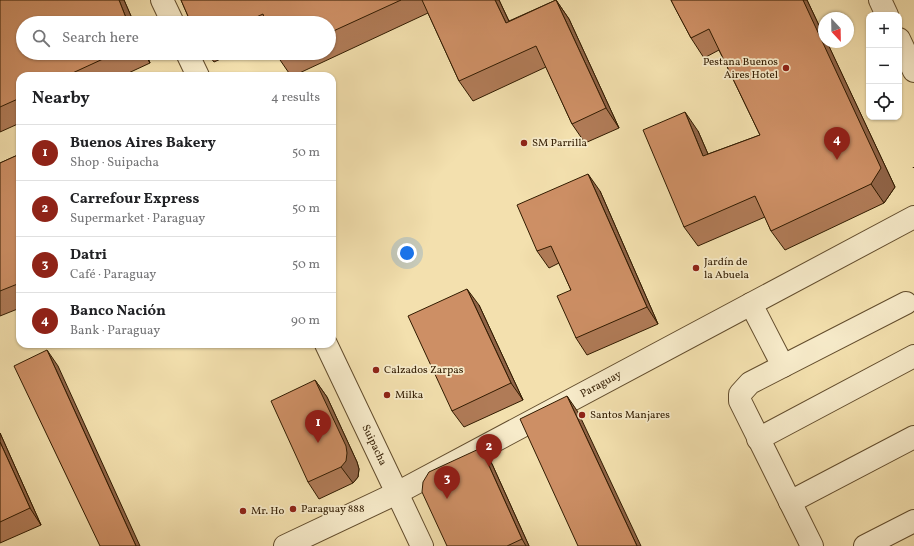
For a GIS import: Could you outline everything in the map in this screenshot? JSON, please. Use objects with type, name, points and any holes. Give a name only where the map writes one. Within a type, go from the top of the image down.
[{"type":"street","points":[[162,0],[170,16]]},
{"type":"street","points":[[880,0],[886,12]]},
{"type":"street","points":[[902,45],[914,71]]},
{"type":"street","points":[[190,60],[196,72]]},
{"type":"street","name":"Paraguay","points":[[285,546],[398,493],[914,217]]},
{"type":"street","points":[[812,546],[740,401],[740,394],[750,383],[906,303]]},
{"type":"street","points":[[751,304],[783,366]]},
{"type":"street","name":"Suipacha","points":[[328,348],[422,546]]},
{"type":"street","points":[[758,439],[914,356]]},
{"type":"street","points":[[790,502],[914,438]]},
{"type":"street","points":[[865,546],[914,521]]},
{"type":"building","points":[[0,0],[119,0],[125,16],[16,16],[16,60],[101,60],[75,72],[16,72],[16,100],[0,107]]},
{"type":"building","points":[[181,0],[401,0],[336,30],[336,16],[264,16],[263,14],[259,16],[188,16]]},
{"type":"building","points":[[422,0],[495,0],[506,23],[556,0],[606,108],[572,124],[536,46],[459,81]]},
{"type":"building","points":[[671,0],[803,0],[818,32],[818,48],[825,48],[881,168],[871,184],[771,231],[755,196],[684,227],[643,130],[685,112],[703,156],[760,135],[709,29],[691,38]]},
{"type":"building","points":[[16,156],[16,285],[0,291],[0,163]]},
{"type":"building","points":[[588,174],[647,307],[576,338],[557,296],[571,290],[551,246],[537,251],[517,205]]},
{"type":"building","points":[[467,289],[511,383],[452,411],[408,316]]},
{"type":"building","points":[[47,350],[136,546],[100,546],[14,366]]},
{"type":"building","points":[[315,380],[346,446],[347,453],[346,461],[341,467],[308,482],[271,401]]},
{"type":"building","points":[[567,396],[637,546],[578,546],[520,419]]},
{"type":"building","points":[[0,442],[30,508],[0,522]]},
{"type":"building","points":[[481,448],[522,539],[507,546],[447,546],[422,492],[423,482],[429,472]]},
{"type":"place","name":"Pestana Buenos Aires Hotel","points":[[786,68]]},
{"type":"place","name":"SM Parrilla","points":[[524,143]]},
{"type":"place","name":"Banco Nación","points":[[837,160]]},
{"type":"place","name":"Jardín de la Abuela","points":[[696,268]]},
{"type":"place","name":"Calzados Zarpas","points":[[376,370]]},
{"type":"place","name":"Milka","points":[[387,395]]},
{"type":"place","name":"Santos Manjares","points":[[582,415]]},
{"type":"place","name":"Buenos Aires Bakery","points":[[318,443]]},
{"type":"place","name":"Carrefour Express","points":[[489,467]]},
{"type":"place","name":"Datri","points":[[447,499]]},
{"type":"place","name":"Paraguay 888","points":[[293,509]]},
{"type":"place","name":"Mr. Ho","points":[[243,511]]}]
